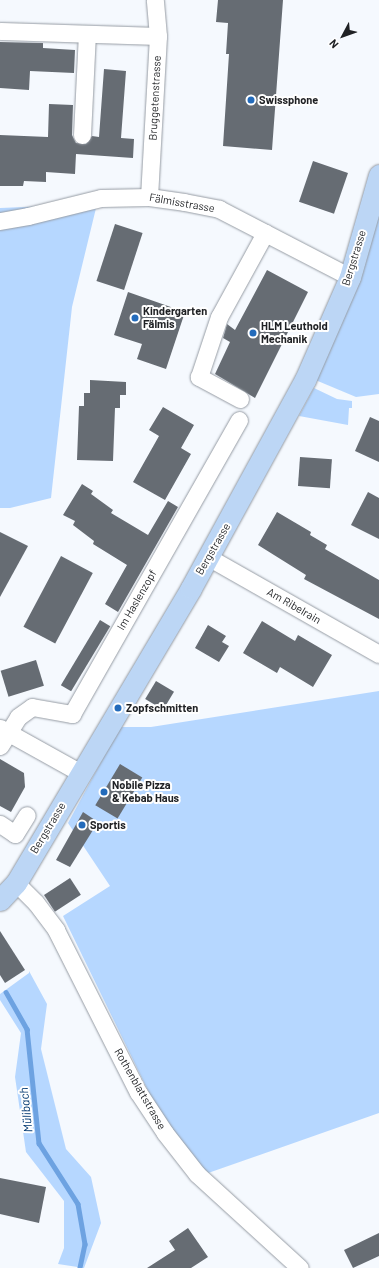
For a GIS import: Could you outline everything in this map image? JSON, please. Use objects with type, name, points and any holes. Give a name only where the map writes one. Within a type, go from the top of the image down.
[{"type":"main road","name":"Bergstrasse","points":[[0,900],[16,883],[208,557],[305,380],[350,277],[379,175]]},
{"type":"street","name":"Bruggetenstrasse","points":[[149,197],[158,36],[155,0]]},
{"type":"street","points":[[0,31],[158,36]]},
{"type":"street","points":[[82,135],[88,34]]},
{"type":"street","name":"Fälmisstrasse","points":[[0,221],[28,216],[101,198],[149,197],[219,209],[350,277]]},
{"type":"street","points":[[240,399],[199,377],[219,317],[265,233]]},
{"type":"street","name":"Im Haslenzopf","points":[[4,730],[32,707],[72,714],[239,420]]},
{"type":"street","name":"Am Ribelrain","points":[[208,557],[379,654]]},
{"type":"street","points":[[0,746],[4,730],[81,773]]},
{"type":"street","points":[[0,824],[15,834],[27,815]]},
{"type":"street","name":"Rothenblattstrasse","points":[[16,883],[36,903],[56,930],[138,1092],[165,1133],[197,1174],[300,1268]]},
{"type":"shaded area","points":[[97,204],[72,307],[51,498],[10,508],[0,508],[0,208]]},
{"type":"shaded area","points":[[379,206],[379,394],[356,397],[313,379]]},
{"type":"shaded area","points":[[314,388],[337,399],[352,401],[352,408],[349,408],[348,425],[299,416]]},
{"type":"shaded area","points":[[379,691],[379,1113],[191,1179],[63,916],[110,886],[68,823],[120,727],[151,727]]},
{"type":"shaded area","points":[[29,971],[47,1004],[41,1049],[66,1149],[91,1177],[101,1223],[84,1268],[58,1264],[64,1248],[64,1201],[26,1152],[15,1077],[21,1033],[0,1000],[0,994],[29,973]]},
{"type":"building","name":"Swissphone","points":[[218,0],[283,0],[272,150],[223,146],[229,54],[226,54],[228,23],[216,22]]},
{"type":"building","points":[[0,42],[43,43],[43,48],[75,50],[74,73],[30,71],[29,90],[0,88]]},
{"type":"building","points":[[104,69],[126,71],[121,138],[134,139],[133,158],[76,154],[75,174],[46,172],[46,182],[24,181],[23,186],[0,186],[0,135],[48,137],[49,104],[73,105],[72,135],[76,143],[86,144],[92,136],[99,137]]},
{"type":"building","points":[[313,161],[348,173],[334,214],[299,202]]},
{"type":"building","points":[[115,224],[143,233],[124,290],[96,281]]},
{"type":"building","name":"HLM Leuthold Mechanik","points":[[267,270],[308,292],[255,398],[215,374],[230,342],[223,338],[227,324],[235,330]]},
{"type":"building","points":[[128,292],[185,312],[166,369],[137,359],[142,344],[114,335]]},
{"type":"building","points":[[90,380],[126,382],[126,395],[120,395],[120,408],[115,408],[113,461],[77,460],[79,406],[84,406],[84,393],[90,393]]},
{"type":"building","points":[[163,407],[194,425],[181,448],[191,454],[165,500],[133,482],[159,436],[149,430]]},
{"type":"building","points":[[370,417],[379,421],[379,462],[355,451]]},
{"type":"building","points":[[300,457],[332,459],[330,488],[298,486]]},
{"type":"building","points":[[82,484],[93,491],[91,494],[113,510],[111,513],[148,535],[168,501],[178,507],[118,612],[105,604],[127,565],[93,544],[94,541],[73,525],[75,521],[63,515]]},
{"type":"building","points":[[368,492],[379,498],[379,539],[351,525]]},
{"type":"building","points":[[277,512],[311,532],[310,535],[327,545],[325,549],[379,580],[379,619],[304,579],[306,575],[258,545]]},
{"type":"building","points":[[0,532],[28,546],[0,597]]},
{"type":"building","points":[[61,556],[93,573],[55,644],[23,627]]},
{"type":"building","points":[[100,620],[110,626],[71,691],[61,685]]},
{"type":"building","points":[[262,621],[295,641],[298,635],[332,655],[313,687],[280,667],[277,673],[243,653]]},
{"type":"building","points":[[208,625],[226,636],[222,642],[229,646],[219,662],[195,648]]},
{"type":"building","points":[[36,660],[44,686],[9,697],[1,671]]},
{"type":"building","points":[[156,681],[174,692],[163,710],[145,699]]},
{"type":"building","points":[[0,759],[24,773],[25,787],[11,812],[0,806]]},
{"type":"building","points":[[120,764],[142,777],[118,819],[95,805]]},
{"type":"building","points":[[83,812],[98,822],[70,867],[56,860]]},
{"type":"building","points":[[70,878],[81,895],[55,912],[44,895]]},
{"type":"building","points":[[0,931],[25,970],[5,983],[0,975]]},
{"type":"building","points":[[0,1178],[46,1187],[39,1223],[0,1214]]},
{"type":"building","points":[[188,1228],[208,1257],[191,1268],[147,1268],[175,1250],[169,1241]]},
{"type":"building","points":[[379,1233],[379,1256],[353,1268],[344,1250]]},
{"type":"waterway","name":"Mülibach","points":[[6,992],[27,1029],[39,1143],[78,1204],[85,1244],[80,1268]]},
{"type":"place","name":"Swissphone","points":[[251,100]]},
{"type":"place","name":"Kindergarten Fälmis","points":[[135,318]]},
{"type":"place","name":"HLM Leuthold Mechanik","points":[[253,333]]},
{"type":"place","name":"Zopfschmitten","points":[[118,708]]},
{"type":"place","name":"Nobile Pizza & Kebab Haus","points":[[104,792]]},
{"type":"place","name":"Sportis","points":[[82,825]]}]
